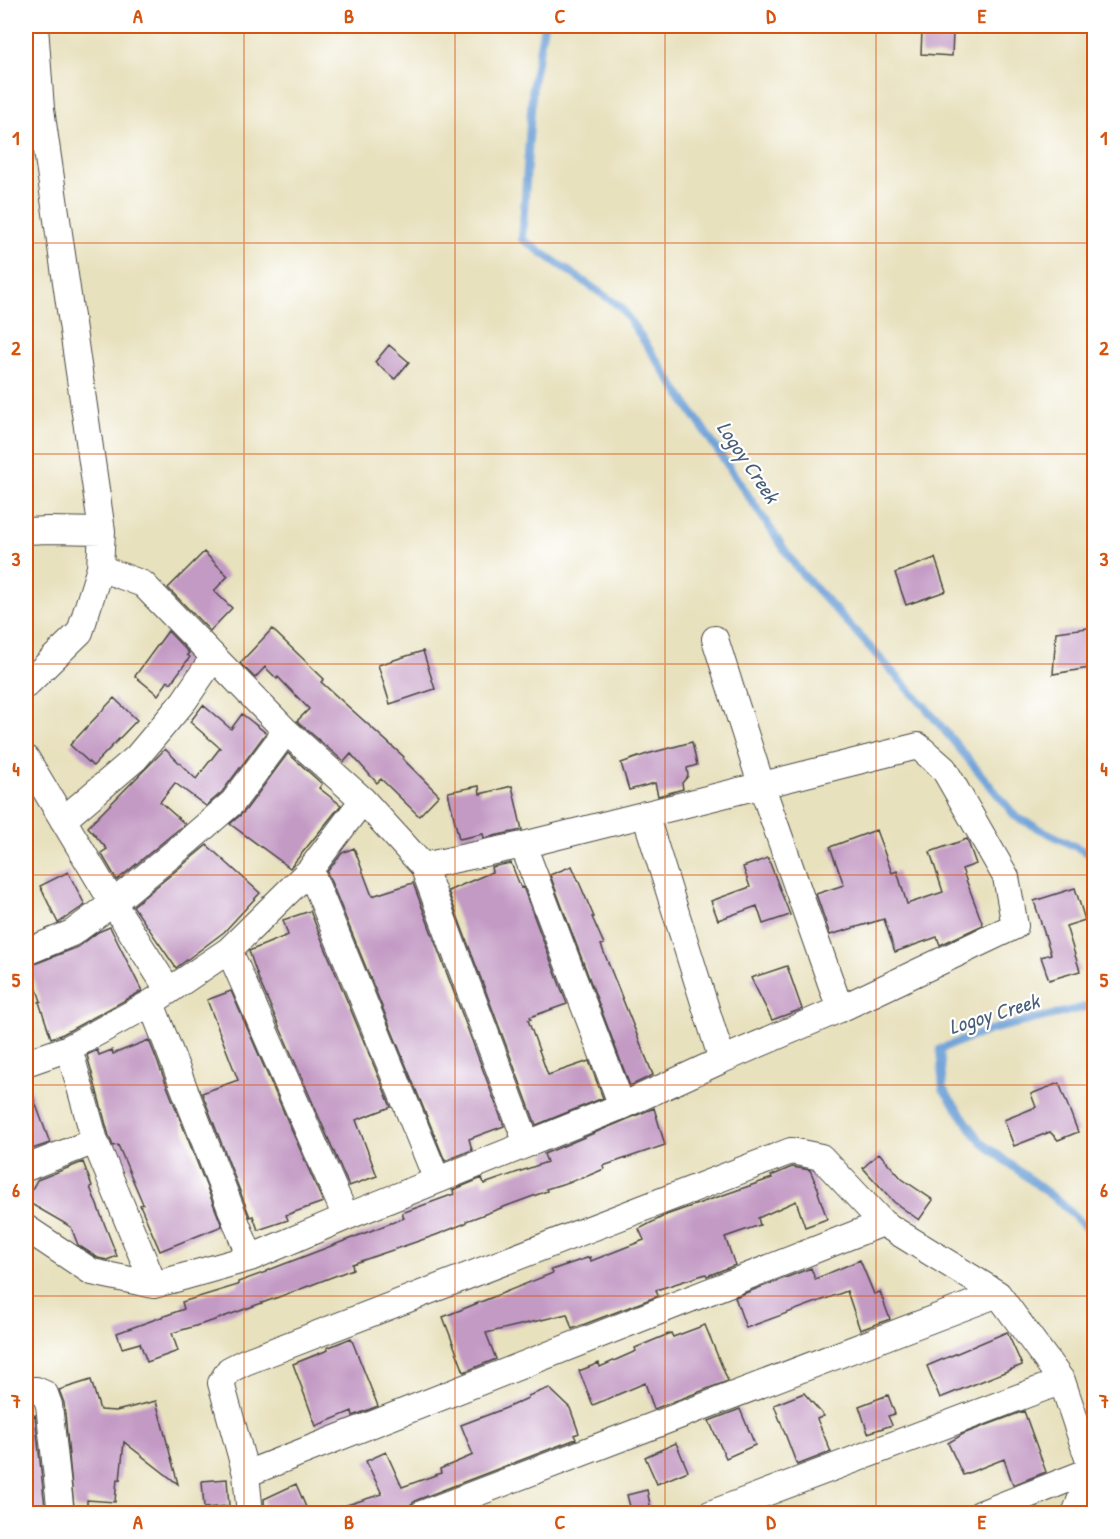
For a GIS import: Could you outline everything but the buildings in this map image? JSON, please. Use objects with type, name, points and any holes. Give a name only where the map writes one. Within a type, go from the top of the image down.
[{"type":"street","points":[[26,685],[80,632],[100,568],[102,531],[41,109],[35,26]]},
{"type":"street","points":[[26,531],[102,531]]},
{"type":"street","points":[[100,568],[143,584],[286,731],[363,800],[423,866],[527,1144]]},
{"type":"street","points":[[715,639],[761,784],[840,1009]]},
{"type":"street","points":[[63,820],[136,758],[184,701],[213,658]]},
{"type":"street","points":[[26,952],[72,933],[113,903],[233,802],[286,731]]},
{"type":"street","points":[[26,1228],[92,1272],[154,1285],[250,1258],[622,1106],[722,1059],[840,1009],[1015,926],[1006,877],[944,769],[918,746],[523,845],[423,866]]},
{"type":"street","points":[[26,758],[113,903],[160,997],[250,1258]]},
{"type":"street","points":[[26,1063],[69,1048],[160,997],[230,950],[310,870],[363,800]]},
{"type":"street","points":[[645,814],[722,1059]]},
{"type":"street","points":[[523,845],[622,1106]]},
{"type":"street","points":[[310,870],[437,1180]]},
{"type":"street","points":[[230,950],[346,1217]]},
{"type":"street","points":[[69,1048],[95,1141],[154,1285]]},
{"type":"street","points":[[26,1167],[95,1141]]},
{"type":"street","points":[[250,1514],[246,1474],[221,1383],[230,1370],[245,1362],[791,1151],[821,1157],[883,1224],[998,1294],[1062,1381],[1092,1470],[1075,1514]]},
{"type":"street","points":[[246,1474],[883,1224]]},
{"type":"street","points":[[422,1514],[998,1294]]},
{"type":"street","points":[[710,1514],[1062,1381]]},
{"type":"street","points":[[26,1389],[45,1394],[49,1405],[60,1505]]},
{"type":"street","points":[[980,1514],[1092,1470]]},
{"type":"waterway","name":"Logoy Creek","points":[[544,26],[533,82],[522,239],[621,307],[797,568],[926,708],[1016,817],[1094,856]]},
{"type":"waterway","name":"Logoy Creek","points":[[1094,1005],[990,1030],[940,1049],[943,1089],[981,1142],[1061,1203],[1094,1236]]}]
